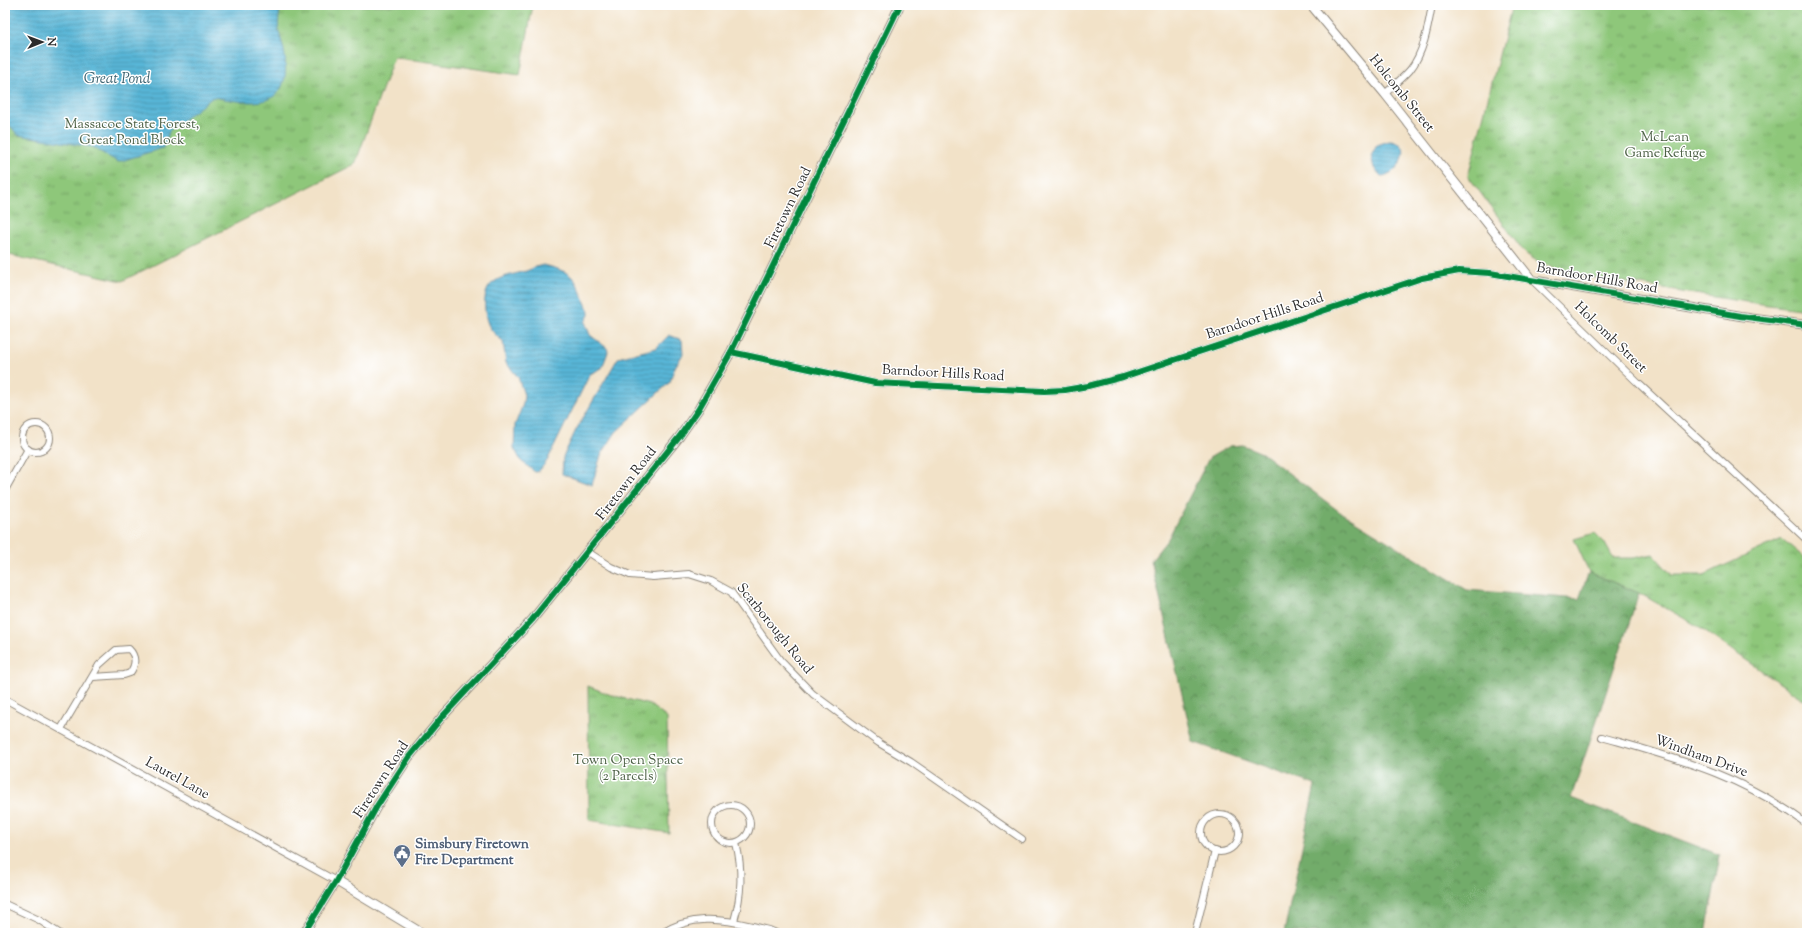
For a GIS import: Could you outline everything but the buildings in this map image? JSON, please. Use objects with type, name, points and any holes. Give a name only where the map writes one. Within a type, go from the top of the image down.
[{"type":"street","name":"Firetown Road","points":[[304,933],[336,881],[377,806],[409,757],[442,717],[532,620],[680,436],[698,410],[731,352],[900,5]]},
{"type":"street","name":"Holcomb Street","points":[[1311,5],[1385,94],[1532,280],[1638,383],[1807,540]]},
{"type":"street","points":[[1385,94],[1410,69],[1419,54],[1427,30],[1432,5]]},
{"type":"street","name":"Barndoor Hills Road","points":[[731,352],[875,383],[1044,391],[1066,390],[1123,377],[1422,278],[1459,270],[1490,273],[1740,316],[1807,325]]},
{"type":"street","points":[[35,424],[44,426],[50,434],[48,446],[36,452],[28,449],[22,440],[25,430],[35,424]]},
{"type":"street","points":[[5,490],[28,449]]},
{"type":"street","name":"Scarborough Road","points":[[588,552],[611,567],[630,575],[653,577],[689,574],[711,581],[731,592],[780,660],[814,694],[879,743],[911,762],[1022,839]]},
{"type":"street","points":[[61,729],[100,665],[116,650],[128,649],[132,653],[135,659],[135,665],[130,673],[124,676],[94,677]]},
{"type":"street","name":"Laurel Lane","points":[[5,699],[336,881]]},
{"type":"street","name":"Windham Drive","points":[[1602,737],[1692,764],[1728,777],[1789,810],[1807,824]]},
{"type":"street","points":[[725,806],[737,806],[747,814],[749,819],[749,831],[746,836],[736,843],[723,842],[718,838],[712,826],[715,814],[725,806]]},
{"type":"street","points":[[1223,814],[1229,816],[1237,825],[1238,837],[1236,842],[1227,850],[1215,851],[1209,848],[1202,838],[1202,826],[1211,816],[1223,814]]},
{"type":"street","points":[[734,922],[741,889],[742,872],[736,843]]},
{"type":"street","points":[[1195,933],[1215,851]]},
{"type":"street","points":[[336,881],[422,933]]},
{"type":"street","points":[[5,904],[39,920],[59,933]]},
{"type":"street","points":[[662,933],[674,926],[691,920],[707,918],[734,922],[776,933]]},
{"type":"green space","name":"Massacoe State Forest, Great Pond Block","points":[[5,5],[533,5],[520,75],[394,57],[355,164],[122,281],[5,254]]},
{"type":"green space","name":"McLean Game Refuge","points":[[1512,5],[1807,5],[1807,310],[1721,298],[1577,274],[1549,266],[1525,253],[1468,176]]},
{"type":"green space","points":[[1243,445],[1262,453],[1340,512],[1467,590],[1579,599],[1589,572],[1639,593],[1571,798],[1720,855],[1706,933],[1284,933],[1315,785],[1193,742],[1151,560],[1168,539],[1209,458],[1230,446]]},
{"type":"green space","points":[[1595,533],[1604,542],[1613,558],[1633,558],[1653,554],[1672,575],[1704,575],[1782,539],[1807,560],[1807,702],[1694,624],[1639,593],[1589,572],[1574,539]]},
{"type":"green space","name":"Town Open Space (2 Parcels)","points":[[588,686],[611,695],[650,705],[667,718],[669,833],[589,820]]},
{"type":"water","name":"Great Pond","points":[[5,5],[280,5],[278,29],[285,56],[285,74],[282,87],[275,95],[266,100],[254,102],[227,100],[213,97],[170,130],[163,148],[118,162],[92,147],[18,135],[5,120]]},
{"type":"water","points":[[1389,141],[1398,143],[1402,147],[1404,153],[1399,165],[1394,171],[1387,175],[1381,176],[1374,168],[1371,156],[1377,145]]},
{"type":"water","points":[[543,265],[564,271],[575,280],[589,311],[589,315],[585,322],[590,335],[607,348],[608,352],[602,368],[590,374],[547,461],[539,471],[535,472],[521,461],[514,448],[515,425],[523,404],[524,395],[518,377],[506,363],[503,341],[492,331],[488,324],[485,310],[485,299],[490,285],[495,281]]},
{"type":"water","points":[[669,335],[682,340],[683,354],[675,367],[670,382],[616,432],[601,455],[592,485],[562,474],[563,457],[576,430],[618,358],[656,348]]},
{"type":"cycle path","points":[[304,933],[336,881],[377,806],[409,757],[442,717],[532,620],[680,436],[698,410],[731,352],[900,5]]},
{"type":"cycle path","points":[[731,352],[875,383],[1044,391],[1065,390],[1123,377],[1422,278],[1459,271],[1490,273],[1740,316],[1807,325]]},
{"type":"place","name":"Simsbury Firetown Fire Department","points":[[402,868]]}]
